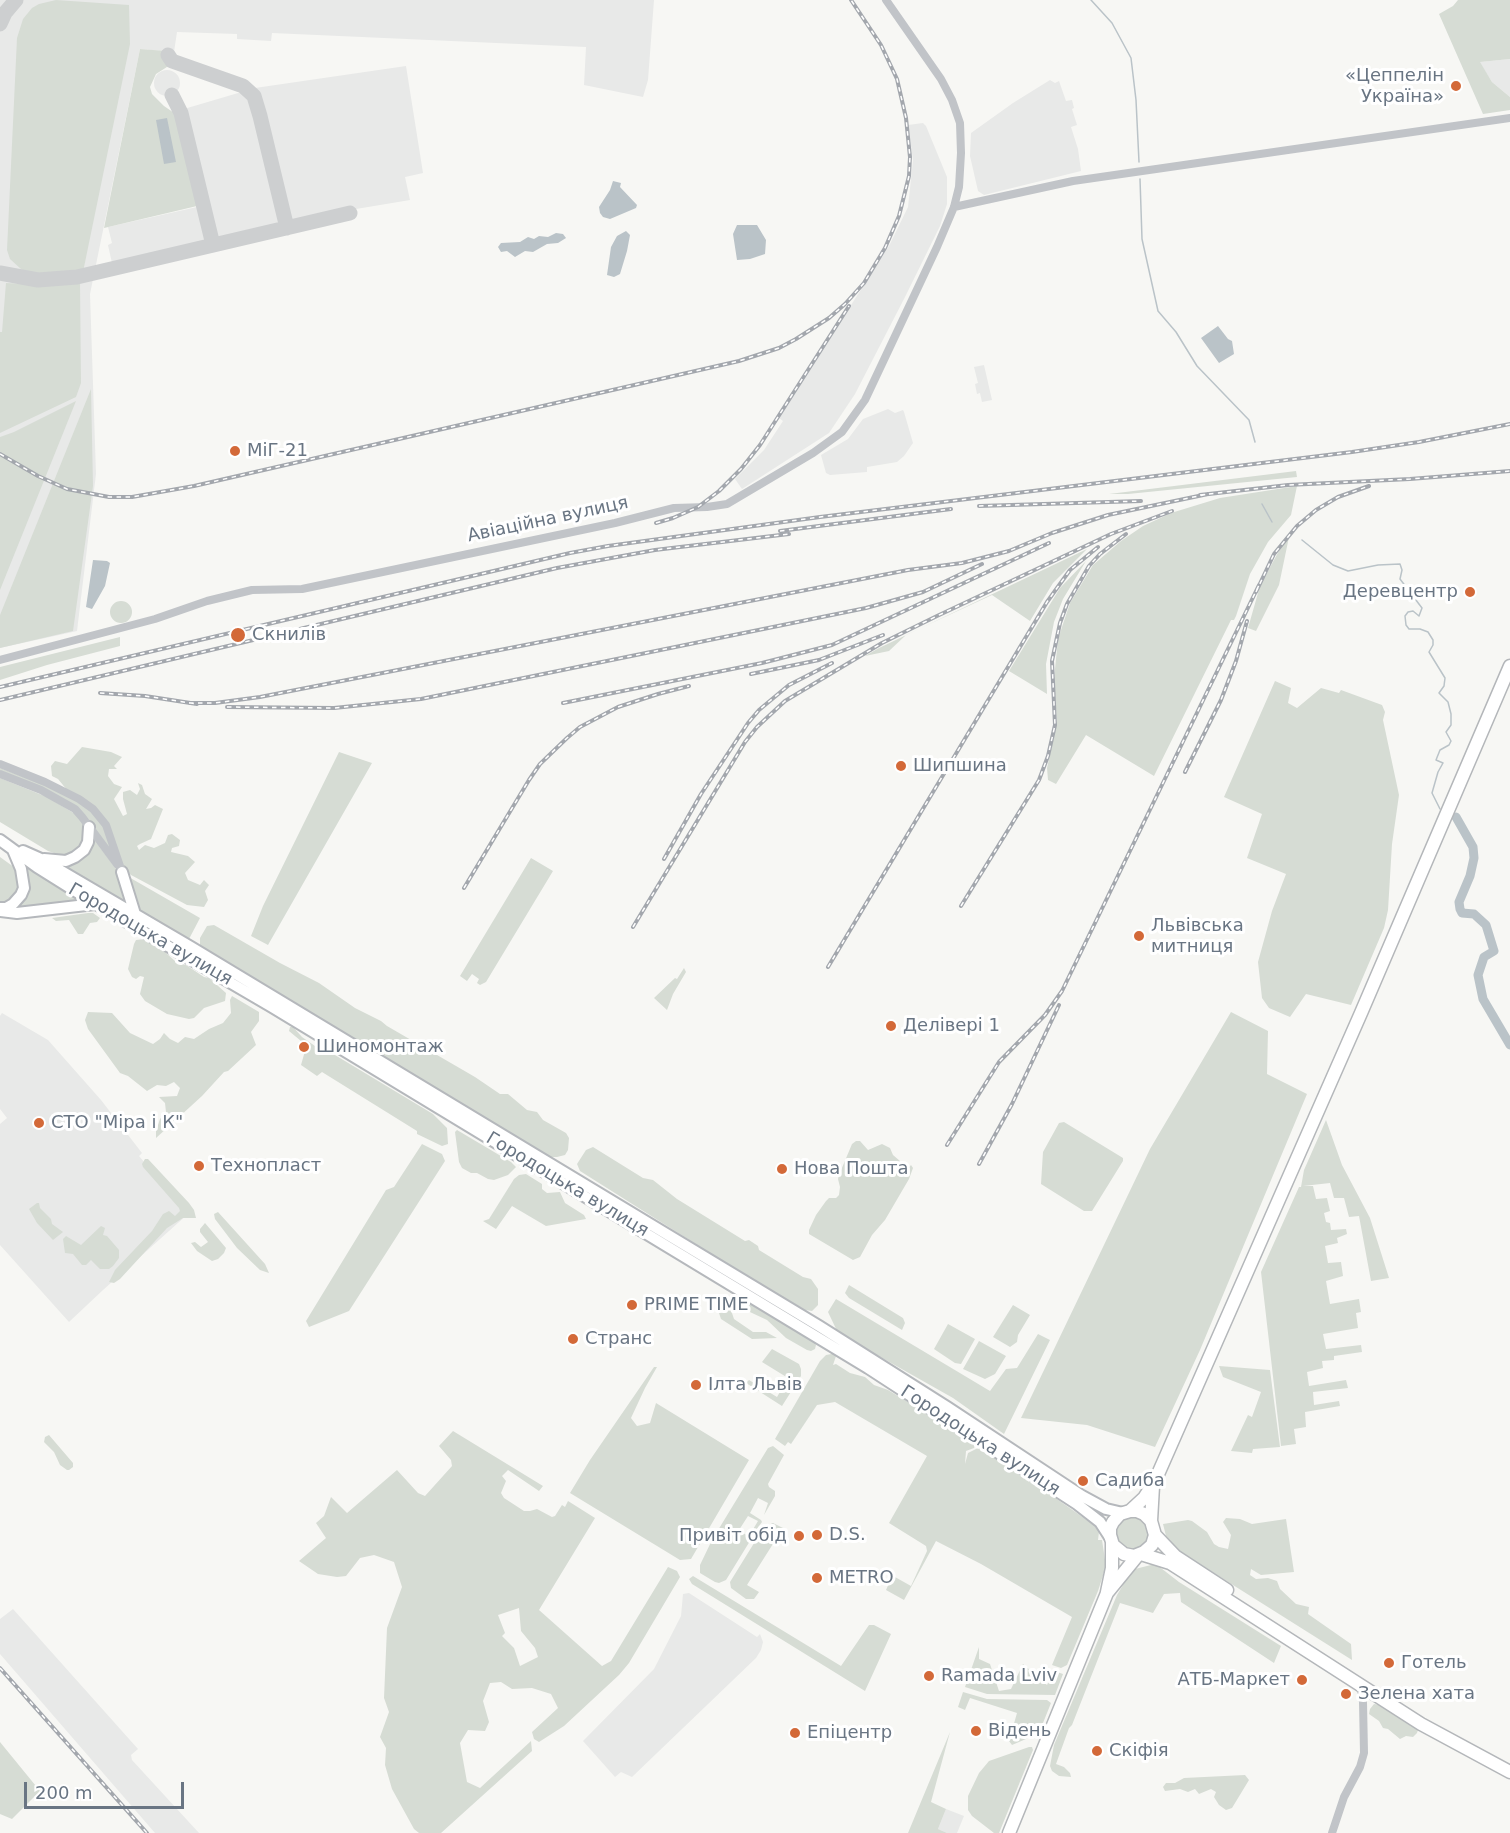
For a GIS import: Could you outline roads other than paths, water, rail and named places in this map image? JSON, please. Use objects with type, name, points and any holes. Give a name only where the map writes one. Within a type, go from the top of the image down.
[{"type":"highway","points":[[1009,1833],[1107,1593],[1112,1568],[1110,1528],[1113,1522],[1142,1501],[1154,1484],[1362,1013],[1510,666]]},
{"type":"highway","points":[[1154,1484],[1151,1521],[1155,1534],[1175,1556],[1426,1718],[1510,1764]]},
{"type":"highway","points":[[1127,1512],[1144,1514],[1151,1521]]},
{"type":"highway","points":[[1107,1593],[1122,1572],[1152,1545],[1155,1534]]},
{"type":"highway","points":[[1111,1540],[1121,1552],[1127,1555],[1140,1554],[1170,1563],[1421,1724],[1510,1772]]},
{"type":"main road","points":[[41,859],[66,861],[75,857],[84,850],[88,842],[89,827]]},
{"type":"main road","name":"Городоцька вулиця","points":[[0,840],[37,867],[96,904],[201,964],[850,1357],[1077,1504],[1100,1522],[1111,1540]]},
{"type":"main road","points":[[0,909],[6,908],[21,896],[24,888],[21,869],[11,847]]},
{"type":"main road","name":"Городоцька вулиця","points":[[11,847],[41,859],[135,914],[819,1326],[1082,1496],[1107,1509],[1127,1512]]},
{"type":"main road","points":[[122,872],[135,914]]},
{"type":"main road","points":[[0,909],[17,913],[96,904]]},
{"type":"street","name":"Авіаційна вулиця","points":[[0,660],[155,619],[207,601],[248,591],[308,588],[615,524],[674,508],[727,504],[813,453],[842,432],[865,400],[954,207],[959,187],[960,123],[955,107],[941,79],[886,0]]},
{"type":"street","points":[[954,207],[1045,186],[1510,118]]},
{"type":"street","points":[[0,764],[45,782],[79,799],[93,810],[106,825],[122,872]]},
{"type":"street","points":[[0,774],[41,790],[75,809],[122,872]]},
{"type":"street","points":[[1332,1833],[1344,1797],[1360,1767],[1364,1753],[1363,1702],[1359,1684]]},
{"type":"waterway","points":[[1091,0],[1112,23],[1131,58],[1139,162]]},
{"type":"waterway","points":[[1140,179],[1142,239],[1158,311],[1176,332],[1197,366],[1249,420],[1255,442]]},
{"type":"waterway","points":[[1262,504],[1272,522]]},
{"type":"waterway","points":[[1302,540],[1333,565],[1348,571],[1378,565],[1400,564],[1402,570],[1400,579],[1422,608],[1419,616],[1413,611],[1408,612],[1405,616],[1406,625],[1409,629],[1428,632],[1433,640],[1429,652],[1445,678],[1444,686],[1439,693],[1448,702],[1451,714],[1451,725],[1446,732],[1451,741],[1449,745],[1440,750],[1436,760],[1443,763],[1432,793],[1440,809]]},
{"type":"waterway","points":[[1456,817],[1473,847],[1474,858],[1470,876],[1459,902],[1460,909],[1462,913],[1474,914],[1486,925],[1494,951],[1484,957],[1478,975],[1483,999],[1510,1045]]},
{"type":"railway","points":[[0,454],[38,476],[67,489],[109,497],[132,497],[194,486],[739,361],[779,348],[796,339],[829,318],[864,283],[885,248],[899,216],[909,176],[910,157],[906,118],[897,79],[881,45],[851,0]]},
{"type":"railway","points":[[656,523],[698,507],[719,491],[741,469],[760,445],[849,306]]},
{"type":"railway","points":[[0,687],[608,546],[820,517],[1352,452],[1419,442],[1510,424]]},
{"type":"railway","points":[[1200,495],[1288,485],[1510,471]]},
{"type":"railway","points":[[1256,592],[1274,554],[1297,526],[1316,510],[1338,497],[1369,486]]},
{"type":"railway","points":[[189,703],[215,703],[260,697],[908,570],[962,563],[1009,551],[1052,533],[1108,515],[1208,494]]},
{"type":"railway","points":[[979,506],[1141,501]]},
{"type":"railway","points":[[780,531],[951,509]]},
{"type":"railway","points":[[633,927],[745,742],[757,727],[785,701],[882,643],[1111,534],[1172,511]]},
{"type":"railway","points":[[0,700],[557,568],[655,550],[789,534]]},
{"type":"railway","points":[[961,906],[1039,780],[1048,756],[1055,725],[1052,661],[1060,623],[1067,604],[1089,566],[1100,554],[1126,534]]},
{"type":"railway","points":[[563,703],[762,663],[832,645],[1049,543]]},
{"type":"railway","points":[[828,967],[1047,602],[1070,570],[1098,547]]},
{"type":"railway","points":[[227,707],[334,708],[421,699],[866,608],[923,592],[982,564]]},
{"type":"railway","points":[[947,1145],[999,1062],[1045,1015],[1062,991],[1259,585]]},
{"type":"railway","points":[[1185,772],[1221,700],[1236,661],[1247,621]]},
{"type":"railway","points":[[751,674],[819,660],[883,635]]},
{"type":"railway","points":[[664,859],[701,794],[759,710],[789,685],[832,663]]},
{"type":"railway","points":[[464,888],[529,780],[540,764],[567,738],[580,727],[618,707],[689,686]]},
{"type":"railway","points":[[100,693],[145,696],[197,704]]},
{"type":"railway","points":[[979,1164],[1012,1104],[1059,1005]]},
{"type":"railway","points":[[0,1668],[147,1833]]},
{"type":"place","name":"«Цеппелін Україна»","points":[[1456,86]]},
{"type":"place","name":"МіГ-21","points":[[235,451]]},
{"type":"place","name":"Деревцентр","points":[[1470,592]]},
{"type":"place","name":"Скнилів","points":[[238,635]]},
{"type":"place","name":"Шипшина","points":[[901,766]]},
{"type":"place","name":"Львівська митниця","points":[[1139,936]]},
{"type":"place","name":"Делівері 1","points":[[891,1026]]},
{"type":"place","name":"Шиномонтаж","points":[[304,1047]]},
{"type":"place","name":"СТО \"Міра і К\"","points":[[39,1123]]},
{"type":"place","name":"Технопласт","points":[[199,1166]]},
{"type":"place","name":"Нова Пошта","points":[[782,1169]]},
{"type":"place","name":"PRIME TIME","points":[[632,1305]]},
{"type":"place","name":"Странс","points":[[573,1339]]},
{"type":"place","name":"Ілта Львів","points":[[696,1385]]},
{"type":"place","name":"Садиба","points":[[1083,1481]]},
{"type":"place","name":"D.S.","points":[[817,1535]]},
{"type":"place","name":"Привіт обід","points":[[799,1536]]},
{"type":"place","name":"METRO","points":[[817,1578]]},
{"type":"place","name":"Готель","points":[[1389,1663]]},
{"type":"place","name":"Ramada Lviv","points":[[929,1676]]},
{"type":"place","name":"АТБ-Маркет","points":[[1302,1680]]},
{"type":"place","name":"Зелена хата","points":[[1346,1694]]},
{"type":"place","name":"Відень","points":[[976,1731]]},
{"type":"place","name":"Епіцентр","points":[[795,1733]]},
{"type":"place","name":"Скіфія","points":[[1097,1751]]}]
